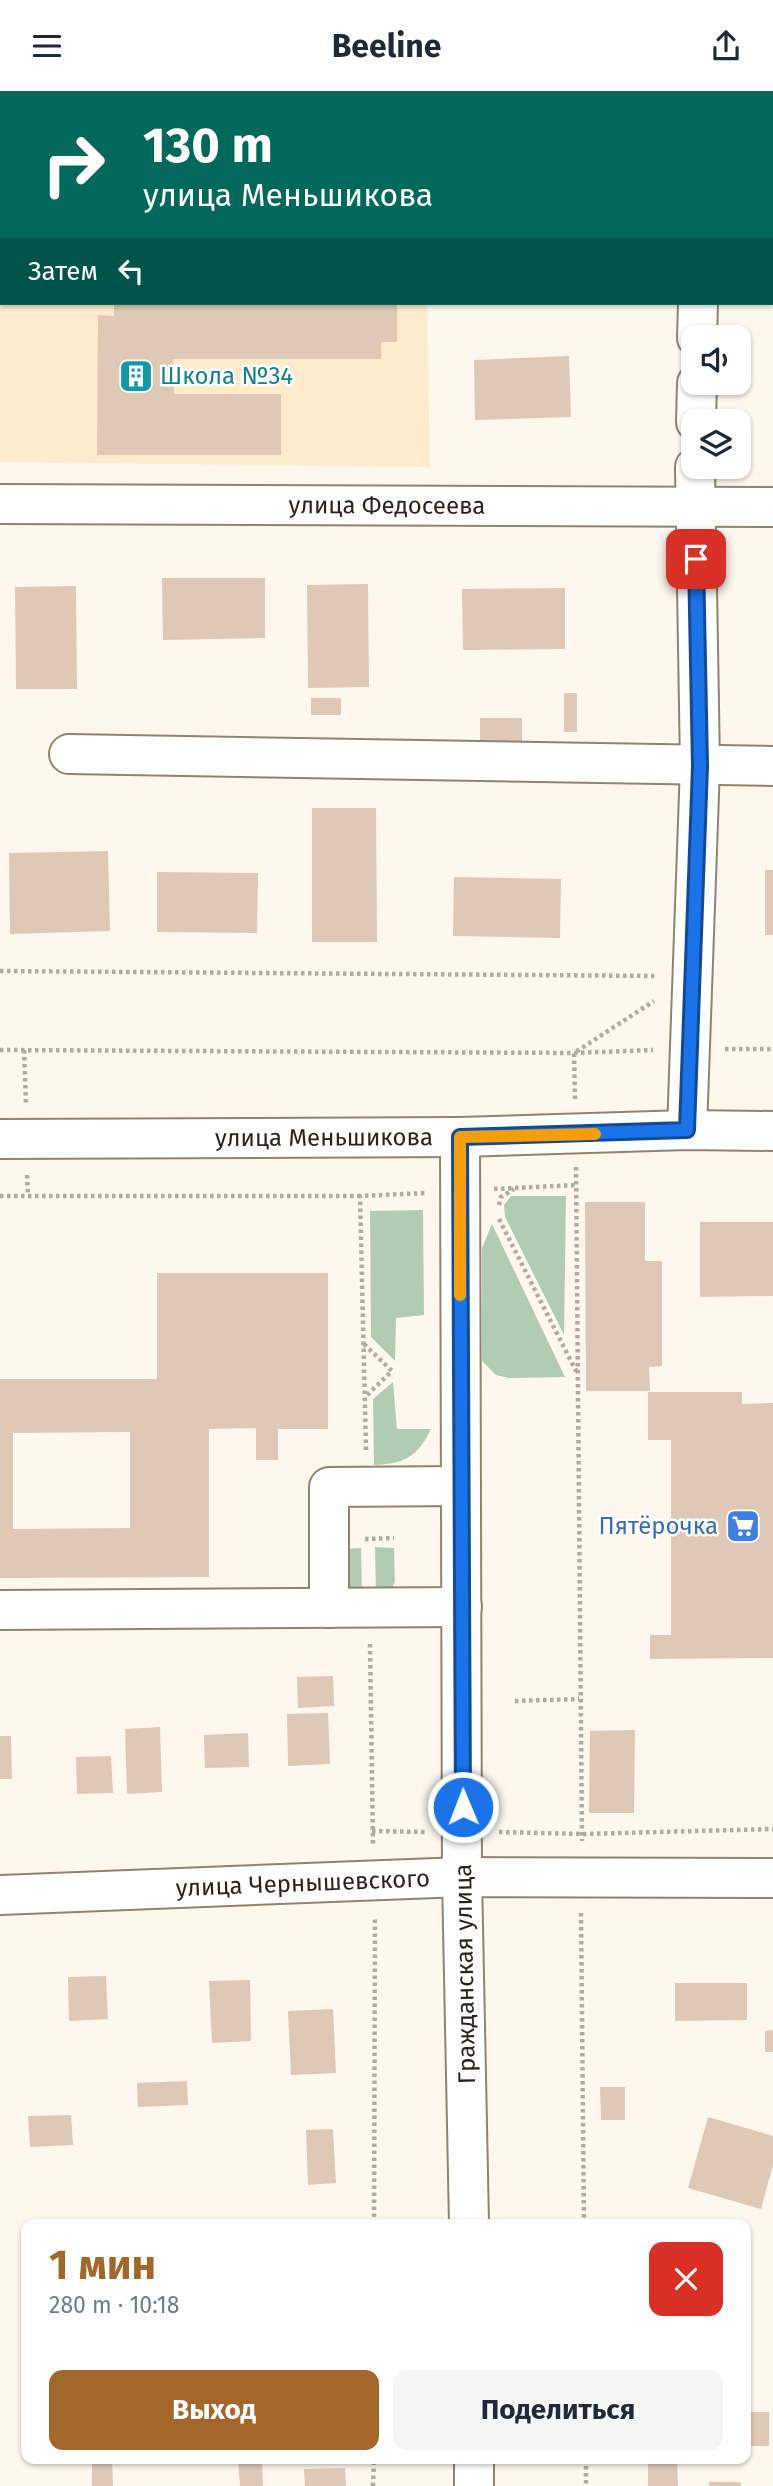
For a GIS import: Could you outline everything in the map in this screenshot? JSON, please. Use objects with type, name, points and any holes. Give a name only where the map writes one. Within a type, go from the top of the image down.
[{"type":"street","points":[[697,325],[698,305]]},
{"type":"street","points":[[687,1130],[700,766],[695,479]]},
{"type":"street","name":"улица Федосеева","points":[[0,504],[773,507]]},
{"type":"street","points":[[69,754],[773,766]]},
{"type":"street","name":"улица Меньшикова","points":[[0,1139],[460,1137],[687,1130],[773,1131]]},
{"type":"street","name":"Гражданская улица","points":[[460,1137],[464,1832],[462,1877],[469,2219]]},
{"type":"street","points":[[329,1608],[329,1487],[461,1486]]},
{"type":"street","points":[[0,1610],[462,1607]]},
{"type":"street","name":"улица Чернышевского","points":[[0,1895],[462,1877],[773,1878]]},
{"type":"street","points":[[474,2464],[474,2486]]},
{"type":"path","points":[[0,971],[693,976]]},
{"type":"path","points":[[574,1053],[693,976]]},
{"type":"path","points":[[0,1050],[574,1053],[773,1049]]},
{"type":"path","points":[[574,1053],[584,2219]]},
{"type":"path","points":[[514,1188],[501,1198],[496,1214],[577,1374]]},
{"type":"path","points":[[0,1196],[360,1196]]},
{"type":"path","points":[[363,1343],[392,1371],[365,1397]]},
{"type":"path","points":[[515,1701],[579,1699]]},
{"type":"path","points":[[372,1831],[582,1834],[773,1829]]},
{"type":"path","points":[[373,2464],[373,2486]]},
{"type":"path","points":[[586,2464],[586,2486]]},
{"type":"shaded area","points":[[0,305],[427,305],[430,467],[0,462]]},
{"type":"green space","points":[[511,1196],[566,1196],[564,1335],[505,1217],[504,1205]]},
{"type":"green space","points":[[423,1210],[424,1315],[396,1318],[395,1361],[371,1337],[370,1211]]},
{"type":"green space","points":[[492,1224],[565,1377],[509,1378],[496,1375],[482,1361],[482,1248]]},
{"type":"green space","points":[[393,1382],[397,1429],[431,1429],[421,1446],[409,1457],[394,1463],[374,1465],[373,1399]]},
{"type":"green space","points":[[375,1547],[394,1548],[395,1582],[392,1588],[376,1596]]},
{"type":"green space","points":[[361,1548],[362,1596],[346,1589],[342,1549]]},
{"type":"building","name":"Школа №34","points":[[114,305],[397,305],[397,342],[381,342],[381,359],[173,359],[174,394],[281,394],[281,455],[97,455],[98,315],[114,316]]},
{"type":"building","points":[[569,356],[571,417],[475,420],[474,360]]},
{"type":"building","points":[[162,578],[265,578],[265,638],[163,640]]},
{"type":"building","points":[[368,584],[369,687],[308,688],[307,585]]},
{"type":"building","points":[[76,586],[77,689],[16,689],[15,587]]},
{"type":"building","points":[[565,588],[565,649],[463,650],[462,589]]},
{"type":"building","points":[[564,693],[577,693],[577,732],[564,732]]},
{"type":"building","points":[[311,698],[341,698],[341,715],[311,715]]},
{"type":"building","points":[[480,718],[522,718],[522,754],[480,753]]},
{"type":"building","points":[[312,808],[376,808],[377,942],[312,942]]},
{"type":"building","points":[[108,851],[110,931],[10,934],[9,853]]},
{"type":"building","points":[[765,870],[773,870],[773,935],[765,935]]},
{"type":"building","points":[[157,872],[258,873],[257,933],[157,932]]},
{"type":"building","points":[[454,877],[561,879],[560,938],[453,936]]},
{"type":"building","points":[[585,1202],[645,1202],[645,1261],[662,1261],[662,1366],[649,1367],[650,1391],[586,1391]]},
{"type":"building","points":[[700,1222],[773,1222],[773,1296],[700,1297]]},
{"type":"building","points":[[157,1273],[328,1273],[328,1429],[278,1429],[278,1460],[256,1460],[256,1428],[209,1429],[209,1577],[0,1578],[0,1379],[157,1379]],"holes":[[[130,1432],[130,1528],[13,1529],[13,1433]]]},
{"type":"building","points":[[648,1392],[742,1392],[742,1404],[773,1403],[773,1658],[650,1659],[650,1635],[671,1635],[671,1440],[648,1440]]},
{"type":"building","points":[[333,1676],[334,1706],[298,1708],[297,1677]]},
{"type":"building","points":[[328,1713],[330,1764],[288,1766],[287,1714]]},
{"type":"building","points":[[160,1727],[162,1792],[127,1794],[125,1729]]},
{"type":"building","points":[[635,1730],[634,1813],[589,1813],[590,1731]]},
{"type":"building","points":[[248,1733],[249,1767],[205,1768],[204,1735]]},
{"type":"building","points":[[0,1736],[11,1736],[12,1779],[0,1779]]},
{"type":"building","points":[[111,1756],[113,1793],[77,1794],[76,1757]]},
{"type":"building","points":[[106,1976],[108,2019],[69,2021],[68,1977]]},
{"type":"building","points":[[250,1980],[251,2041],[212,2043],[209,1981]]},
{"type":"building","points":[[675,1983],[747,1983],[747,2020],[675,2021]]},
{"type":"building","points":[[333,2009],[336,2073],[291,2075],[288,2011]]},
{"type":"building","points":[[773,2030],[773,2052],[765,2052],[765,2031]]},
{"type":"building","points":[[187,2081],[188,2105],[138,2107],[137,2083]]},
{"type":"building","points":[[600,2087],[625,2087],[625,2120],[601,2120]]},
{"type":"building","points":[[71,2115],[73,2145],[30,2147],[28,2116]]},
{"type":"building","points":[[708,2117],[773,2136],[773,2165],[761,2209],[688,2188]]},
{"type":"building","points":[[333,2129],[336,2183],[308,2185],[306,2130]]},
{"type":"building","points":[[751,2412],[769,2412],[769,2446],[751,2446]]},
{"type":"building","points":[[92,2464],[112,2464],[113,2486],[92,2486]]},
{"type":"building","points":[[238,2464],[262,2464],[263,2486],[240,2486]]},
{"type":"building","points":[[648,2464],[677,2464],[678,2486],[648,2486]]},
{"type":"building","points":[[345,2468],[346,2486],[305,2486],[304,2469]]},
{"type":"building","points":[[709,2482],[741,2482],[741,2486],[709,2486]]},
{"type":"slow traffic","points":[[460,1295],[460,1137],[595,1134]]},
{"type":"place","name":"Школа №34","points":[[136,376]]},
{"type":"place","name":"Пятёрочка","points":[[743,1526]]},
{"type":"route","points":[[463,1807],[460,1137],[687,1130],[700,766],[696,559]]}]
